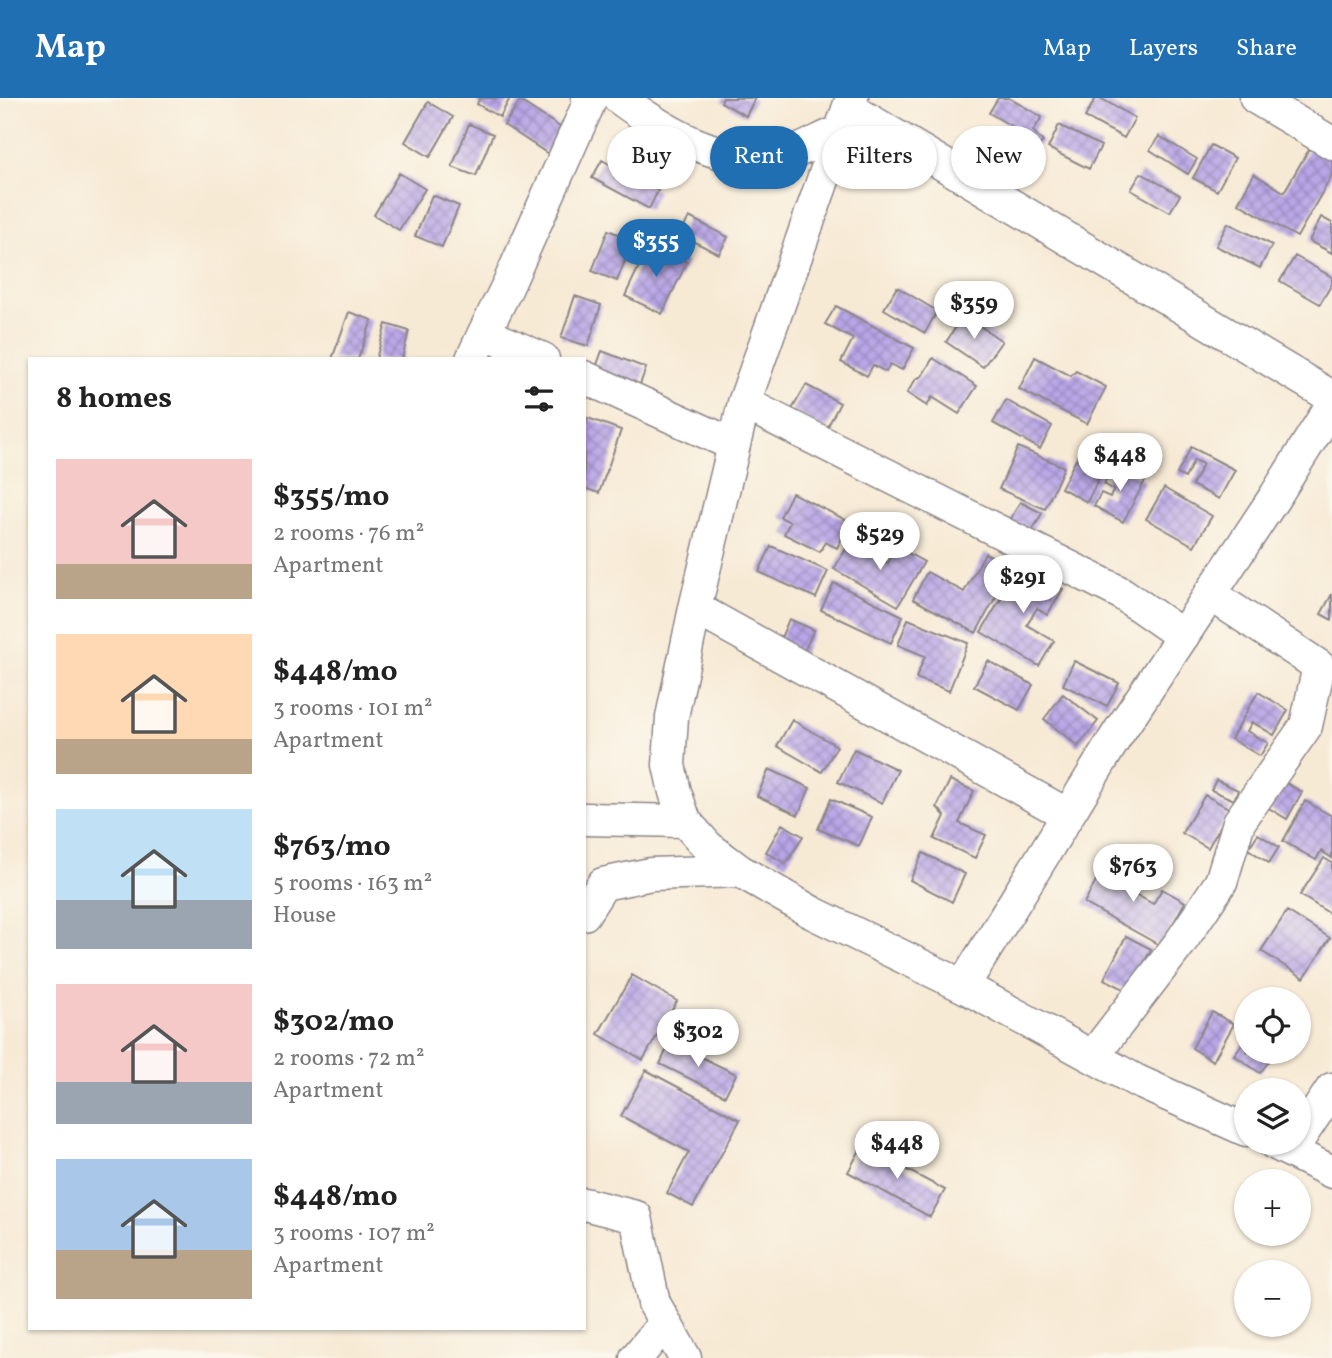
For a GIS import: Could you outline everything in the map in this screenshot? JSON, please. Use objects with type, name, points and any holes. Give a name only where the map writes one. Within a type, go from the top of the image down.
[{"type":"street","points":[[533,357],[478,346],[589,103],[587,98]]},
{"type":"street","points":[[619,98],[644,116],[698,145],[743,158],[782,156],[847,112]]},
{"type":"street","points":[[1256,98],[1332,143]]},
{"type":"street","points":[[847,112],[1332,397]]},
{"type":"street","points":[[847,112],[744,403],[695,608],[671,717],[669,765],[685,821],[708,847],[740,871],[813,913],[963,986],[1137,1081],[1234,1125]]},
{"type":"street","points":[[586,378],[734,445]]},
{"type":"street","points":[[744,403],[1121,593],[1183,636]]},
{"type":"street","points":[[963,986],[1117,735],[1276,495],[1332,405]]},
{"type":"street","points":[[1093,1056],[1180,943],[1221,881],[1239,822],[1306,726],[1326,669],[1210,594]]},
{"type":"street","points":[[695,608],[1068,815]]},
{"type":"street","points":[[586,819],[685,821]]},
{"type":"street","points":[[586,911],[603,884],[650,874],[740,871]]},
{"type":"street","points":[[1311,1116],[1332,1089]]},
{"type":"street","points":[[1306,1155],[1332,1172]]},
{"type":"street","points":[[586,1204],[636,1217],[654,1303],[684,1358]]},
{"type":"street","points":[[636,1358],[665,1323]]},
{"type":"building","points":[[480,98],[510,98],[500,117],[477,104]]},
{"type":"building","points":[[723,98],[755,98],[746,116],[721,102]]},
{"type":"building","points":[[998,98],[1009,98],[1042,117],[1036,126],[1011,126],[989,113]]},
{"type":"building","points":[[1096,98],[1135,118],[1124,138],[1085,117]]},
{"type":"building","points":[[520,101],[566,131],[550,155],[504,125]]},
{"type":"building","points":[[428,102],[453,117],[430,157],[405,142]]},
{"type":"building","points":[[469,124],[493,134],[476,176],[452,167]]},
{"type":"building","points":[[1059,125],[1101,146],[1089,169],[1048,148]]},
{"type":"building","points":[[1159,136],[1197,159],[1188,174],[1150,150]]},
{"type":"building","points":[[1211,145],[1235,158],[1217,191],[1193,178]]},
{"type":"building","points":[[1309,149],[1332,155],[1332,175],[1297,237],[1238,203],[1254,174],[1284,192]]},
{"type":"building","points":[[602,160],[607,163],[607,186],[592,178]]},
{"type":"building","points":[[399,173],[425,189],[399,230],[374,215]]},
{"type":"building","points":[[1141,173],[1180,195],[1170,212],[1131,190]]},
{"type":"building","points":[[612,189],[654,189],[658,191],[649,209]]},
{"type":"building","points":[[432,195],[459,206],[442,247],[415,236]]},
{"type":"building","points":[[689,217],[728,237],[719,254],[680,235]]},
{"type":"building","points":[[1321,217],[1332,223],[1332,253],[1309,241]]},
{"type":"building","points":[[1228,223],[1272,245],[1260,268],[1216,246]]},
{"type":"building","points":[[608,230],[633,240],[617,281],[592,271]]},
{"type":"building","points":[[649,245],[687,262],[662,314],[625,296]]},
{"type":"building","points":[[1295,256],[1332,277],[1332,284],[1320,304],[1280,281]]},
{"type":"building","points":[[897,287],[937,311],[925,333],[884,309]]},
{"type":"building","points":[[575,296],[601,305],[588,346],[561,338]]},
{"type":"building","points":[[836,306],[914,348],[902,370],[890,364],[886,372],[873,365],[867,376],[841,362],[853,339],[825,324]]},
{"type":"building","points":[[349,312],[372,320],[359,357],[333,357]]},
{"type":"building","points":[[964,315],[1002,341],[983,367],[946,342]]},
{"type":"building","points":[[386,324],[409,331],[402,357],[377,357]]},
{"type":"building","points":[[602,351],[646,368],[638,390],[594,373]]},
{"type":"building","points":[[1035,357],[1071,376],[1076,371],[1106,387],[1087,424],[1019,389]]},
{"type":"building","points":[[933,358],[977,386],[959,414],[932,397],[927,406],[907,393]]},
{"type":"building","points":[[806,385],[840,403],[826,430],[791,411]]},
{"type":"building","points":[[1006,400],[1052,426],[1040,449],[993,423]]},
{"type":"building","points":[[588,418],[621,430],[599,493],[586,489]]},
{"type":"building","points":[[1083,446],[1108,460],[1087,502],[1061,488]]},
{"type":"building","points":[[1018,447],[1064,467],[1045,509],[999,489]]},
{"type":"building","points":[[1191,447],[1235,470],[1219,499],[1192,485],[1203,464],[1194,460],[1185,478],[1177,474]]},
{"type":"building","points":[[1115,464],[1145,481],[1123,522],[1094,506],[1101,493],[1110,497],[1114,490],[1104,484]]},
{"type":"building","points":[[1164,488],[1212,516],[1194,546],[1146,519]]},
{"type":"building","points":[[792,493],[850,522],[837,548],[825,542],[820,552],[784,534],[790,522],[780,517]]},
{"type":"building","points":[[1020,502],[1042,513],[1030,535],[1008,524]]},
{"type":"building","points":[[850,542],[888,563],[897,547],[924,562],[898,606],[834,569]]},
{"type":"building","points":[[771,546],[828,571],[816,598],[759,572]]},
{"type":"building","points":[[985,553],[1012,567],[976,633],[913,599],[927,572],[964,592]]},
{"type":"building","points":[[1021,565],[1063,589],[1047,615],[1037,608],[1027,625],[1054,641],[1039,666],[981,632]]},
{"type":"building","points":[[834,583],[903,616],[891,643],[821,610]]},
{"type":"building","points":[[1332,594],[1332,620],[1321,614]]},
{"type":"building","points":[[789,619],[814,630],[801,658],[777,647]]},
{"type":"building","points":[[908,619],[968,643],[949,691],[916,678],[925,656],[898,645]]},
{"type":"building","points":[[988,661],[1033,685],[1019,710],[974,686]]},
{"type":"building","points":[[1074,661],[1119,683],[1107,706],[1063,685]]},
{"type":"building","points":[[1258,692],[1288,710],[1274,735],[1252,722],[1247,731],[1268,743],[1260,756],[1231,739]]},
{"type":"building","points":[[1063,694],[1098,721],[1078,746],[1044,719]]},
{"type":"building","points":[[792,720],[837,746],[822,772],[777,746]]},
{"type":"building","points":[[854,749],[898,770],[882,803],[838,782]]},
{"type":"building","points":[[769,769],[810,788],[798,815],[757,796]]},
{"type":"building","points":[[950,780],[974,791],[959,823],[986,835],[975,858],[934,839],[945,816],[937,807]]},
{"type":"building","points":[[1216,780],[1238,790],[1234,800],[1211,790]]},
{"type":"building","points":[[1282,781],[1302,792],[1287,819],[1267,807]]},
{"type":"building","points":[[1205,795],[1230,809],[1208,848],[1182,833]]},
{"type":"building","points":[[831,799],[872,817],[859,846],[818,829]]},
{"type":"building","points":[[1305,801],[1332,816],[1332,858],[1321,851],[1316,860],[1283,841]]},
{"type":"building","points":[[782,824],[803,836],[786,864],[766,852]]},
{"type":"building","points":[[1258,834],[1279,847],[1269,863],[1248,849]]},
{"type":"building","points":[[923,853],[965,874],[952,902],[910,880]]},
{"type":"building","points":[[1324,858],[1332,863],[1332,915],[1300,895]]},
{"type":"building","points":[[1108,859],[1137,875],[1128,890],[1153,904],[1162,889],[1185,902],[1161,946],[1084,903]]},
{"type":"building","points":[[1287,911],[1330,938],[1304,978],[1261,951]]},
{"type":"building","points":[[1126,936],[1151,949],[1130,992],[1104,979]]},
{"type":"building","points":[[632,975],[677,1001],[643,1060],[598,1034]]},
{"type":"building","points":[[1212,1012],[1234,1024],[1213,1061],[1192,1048]]},
{"type":"building","points":[[670,1042],[736,1074],[725,1096],[660,1064]]},
{"type":"building","points":[[1247,1064],[1267,1064],[1260,1073]]},
{"type":"building","points":[[646,1070],[740,1120],[693,1207],[667,1193],[689,1152],[621,1116]]},
{"type":"building","points":[[862,1146],[945,1190],[930,1217],[848,1172]]}]
